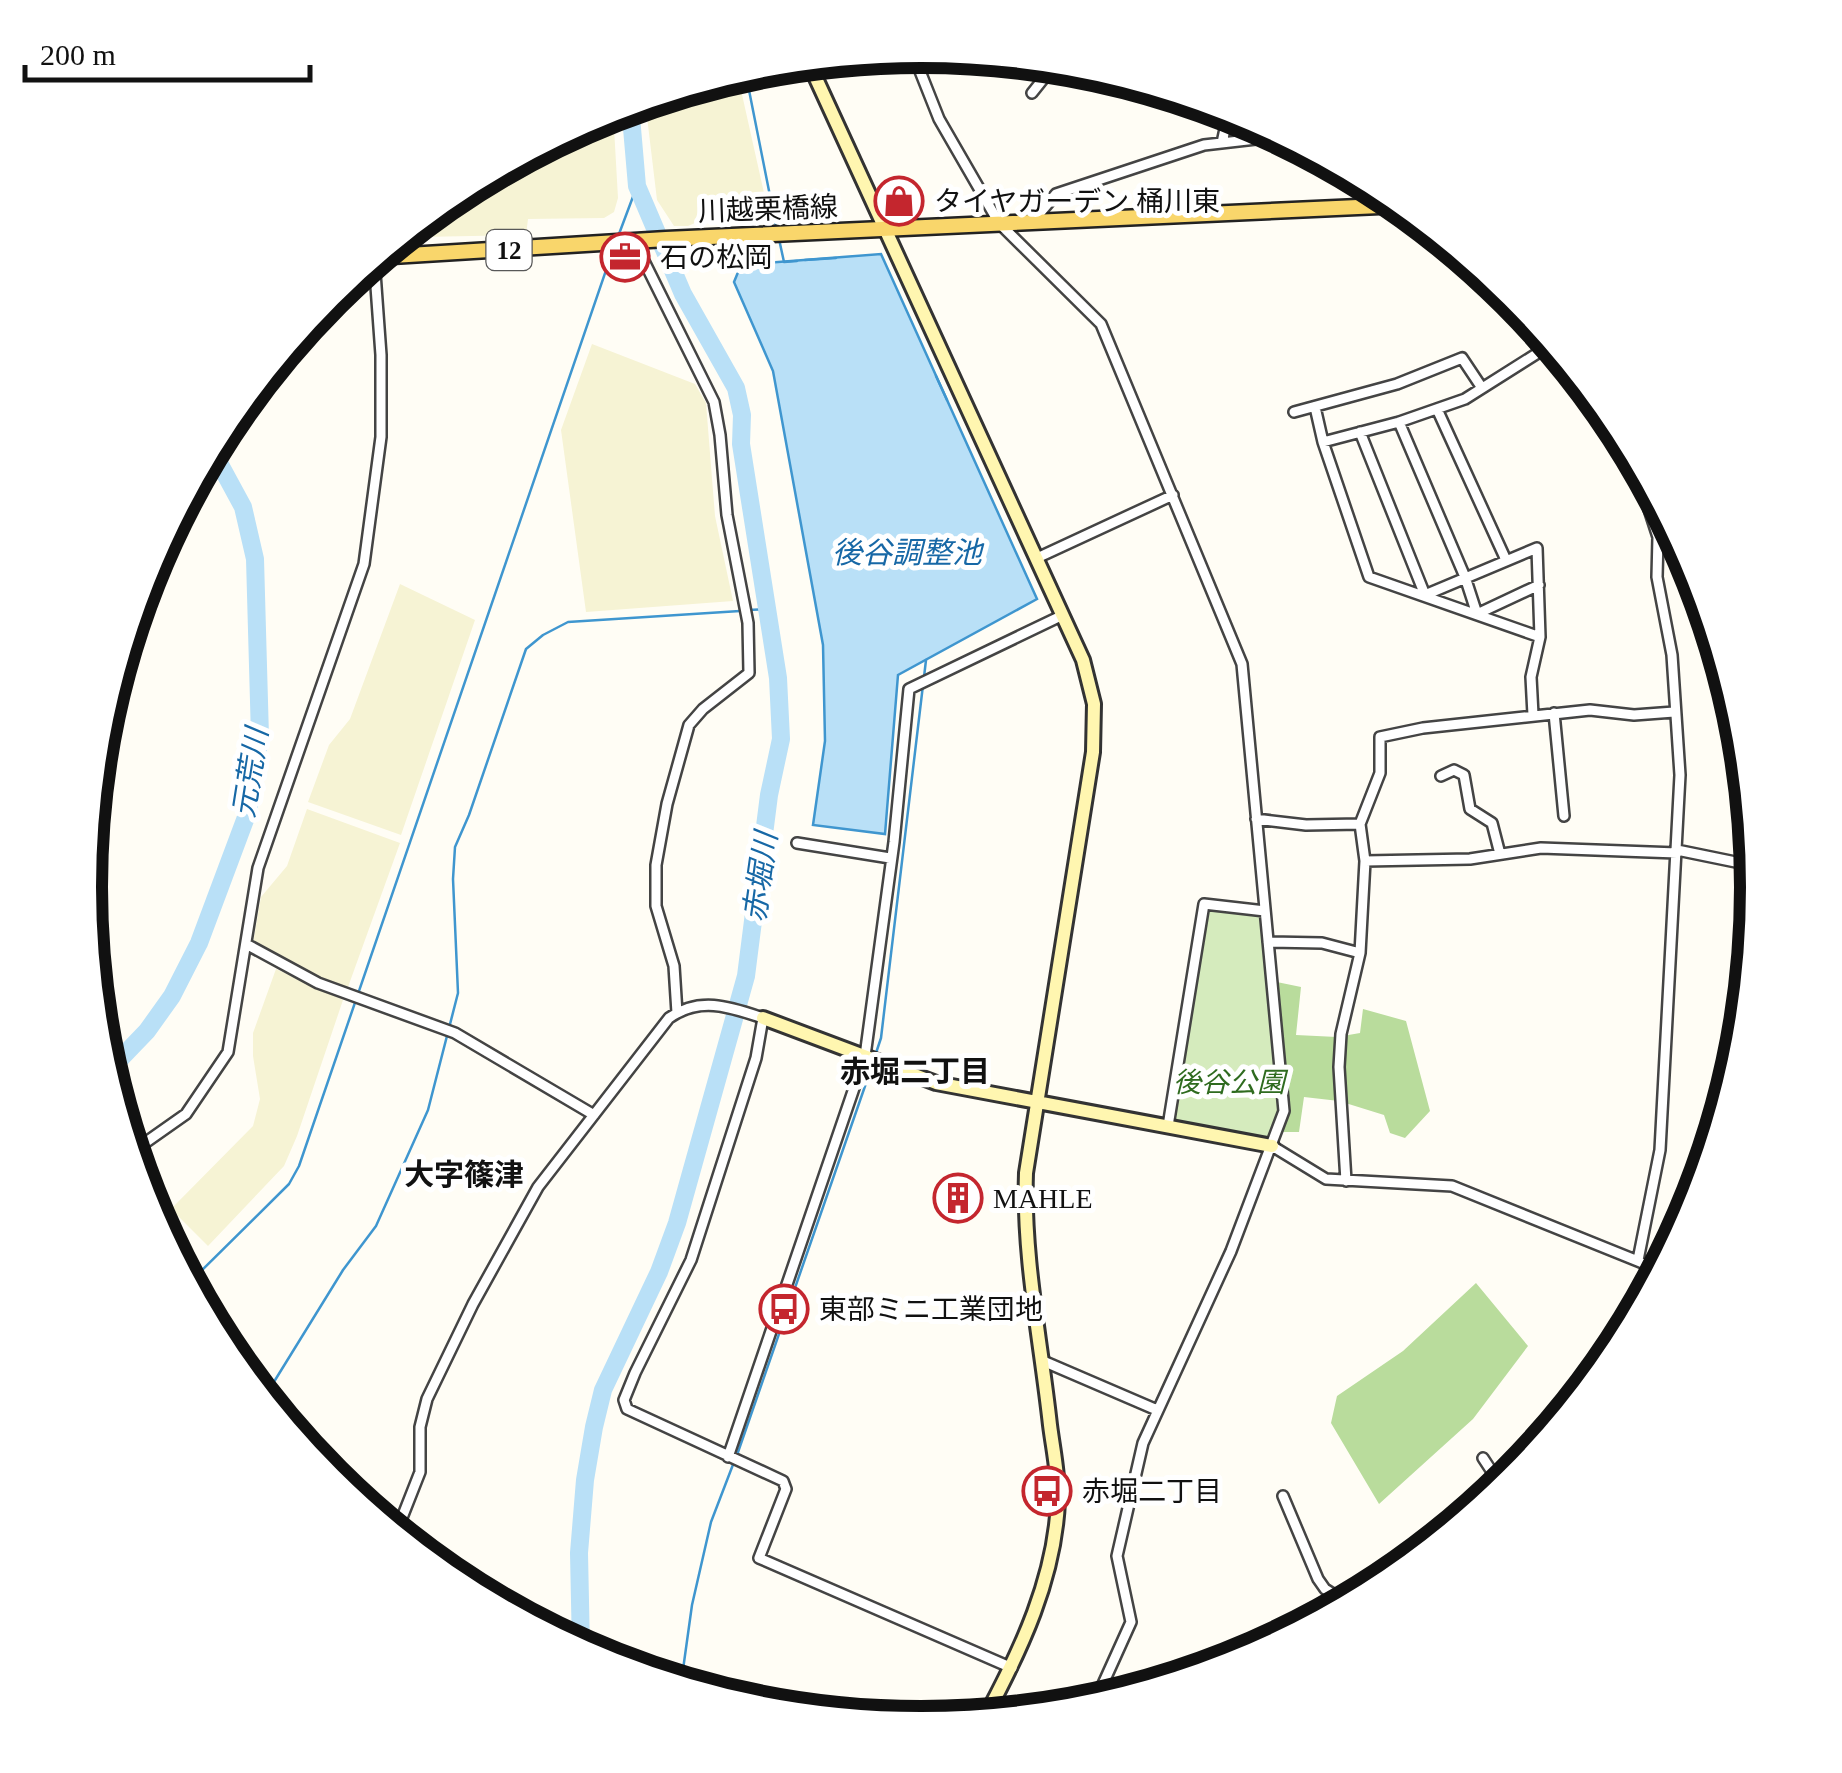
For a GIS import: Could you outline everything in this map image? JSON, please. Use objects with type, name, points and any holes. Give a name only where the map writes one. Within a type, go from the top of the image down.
[{"type":"main road","name":"川越栗橋線","points":[[399,256],[638,240],[1375,205]]},
{"type":"street","points":[[919,68],[939,118],[999,223],[1101,324],[1242,664],[1284,1111],[1232,1251],[1142,1443],[1117,1556],[1131,1622],[1103,1685]]},
{"type":"street","points":[[814,75],[1083,660],[1095,725],[1025,1194],[1057,1508],[1050,1561],[1037,1604],[1012,1668],[993,1702]]},
{"type":"street","points":[[1032,93],[1044,77]]},
{"type":"street","points":[[1222,142],[1225,127]]},
{"type":"street","points":[[1032,223],[1056,194],[1204,145],[1254,139]]},
{"type":"street","points":[[638,240],[714,402],[727,515],[748,623],[750,662],[749,673],[702,709],[690,725],[666,804],[656,866],[656,906],[674,966],[677,1012]]},
{"type":"street","points":[[143,1144],[186,1114],[228,1052],[258,868],[364,564],[381,437],[376,276]]},
{"type":"street","points":[[1323,442],[1465,399],[1541,351]]},
{"type":"street","points":[[1294,412],[1397,384],[1462,358],[1482,388]]},
{"type":"street","points":[[1315,407],[1369,577],[1540,637]]},
{"type":"street","points":[[1437,410],[1506,560]]},
{"type":"street","points":[[1398,422],[1477,614]]},
{"type":"street","points":[[1360,432],[1425,596]]},
{"type":"street","points":[[1036,558],[1173,495]]},
{"type":"street","points":[[1638,1260],[1660,1150],[1680,775],[1672,655],[1657,577],[1658,538],[1650,513]]},
{"type":"street","points":[[1425,596],[1537,548],[1540,637],[1530,677],[1533,715]]},
{"type":"street","points":[[1477,614],[1539,585]]},
{"type":"street","points":[[728,1457],[864,1056],[909,689],[1062,615]]},
{"type":"street","points":[[1346,1181],[1339,1068],[1341,1034],[1360,953],[1365,860],[1360,824],[1380,773],[1380,737],[1554,713],[1674,712]]},
{"type":"street","points":[[1554,713],[1564,816]]},
{"type":"street","points":[[1441,776],[1454,770],[1464,775],[1470,809],[1492,823],[1500,854]]},
{"type":"street","points":[[1256,819],[1306,825],[1360,824]]},
{"type":"street","points":[[796,843],[890,858]]},
{"type":"street","points":[[1365,860],[1470,859],[1542,848],[1677,852],[1739,863]]},
{"type":"street","points":[[1168,1126],[1204,904],[1265,912]]},
{"type":"street","points":[[1268,942],[1322,943],[1360,953]]},
{"type":"street","points":[[246,944],[318,983],[454,1033],[594,1115]]},
{"type":"street","points":[[402,1519],[420,1472],[420,1427],[432,1386],[538,1187],[669,1018],[696,1005],[720,1004],[936,1083],[1272,1146],[1326,1179],[1452,1186],[1648,1264]]},
{"type":"street","points":[[763,1018],[756,1058],[691,1260],[624,1400],[626,1409],[783,1481],[786,1489],[759,1558],[1012,1668]]},
{"type":"street","points":[[1043,1361],[1157,1410]]},
{"type":"street","points":[[1483,1458],[1493,1473]]},
{"type":"street","points":[[1283,1496],[1318,1579],[1333,1594]]},
{"type":"shaded area","points":[[741,88],[764,193],[688,226],[674,226],[657,200],[647,115]]},
{"type":"shaded area","points":[[614,128],[618,198],[614,212],[604,218],[528,219],[526,235],[422,237],[512,177]]},
{"type":"shaded area","points":[[592,344],[695,384],[706,403],[715,516],[733,601],[586,612],[561,430]]},
{"type":"shaded area","points":[[400,584],[475,620],[401,835],[308,802],[329,745],[350,719]]},
{"type":"shaded area","points":[[307,809],[400,843],[348,987],[318,978],[253,943],[261,897],[287,866]]},
{"type":"shaded area","points":[[276,969],[343,1000],[284,1166],[208,1246],[171,1209],[253,1126],[260,1099],[253,1033]]},
{"type":"green space","name":"後谷公園","points":[[1204,904],[1265,911],[1284,1111],[1272,1146],[1168,1126]]},
{"type":"green space","points":[[1272,981],[1301,987],[1296,1035],[1337,1037],[1360,1033],[1363,1009],[1406,1021],[1430,1111],[1405,1138],[1390,1133],[1384,1115],[1339,1101],[1304,1097],[1299,1132],[1277,1132],[1279,1058]]},
{"type":"green space","points":[[1476,1283],[1528,1346],[1473,1419],[1379,1504],[1331,1423],[1337,1396],[1403,1351]]},
{"type":"water","name":"後谷調整池","points":[[881,254],[1037,599],[898,675],[885,834],[813,825],[825,741],[823,645],[773,371],[734,282],[741,265]]},
{"type":"waterway","points":[[748,86],[776,226]]},
{"type":"waterway","name":"赤堀川","points":[[581,1631],[579,1553],[594,1427],[603,1390],[659,1272],[677,1223],[746,976],[769,795],[781,739],[778,678],[741,444],[742,415],[736,388],[683,294],[637,186],[631,121]]},
{"type":"waterway","points":[[619,234],[637,186]]},
{"type":"waterway","points":[[779,239],[784,262],[797,261]]},
{"type":"waterway","points":[[199,1273],[289,1184],[299,1166],[614,247]]},
{"type":"waterway","points":[[805,260],[836,258]]},
{"type":"waterway","points":[[936,376],[947,400]]},
{"type":"waterway","name":"元荒川","points":[[121,1058],[147,1031],[172,996],[199,943],[248,812],[260,737],[255,559],[243,507],[220,464]]},
{"type":"waterway","points":[[748,610],[768,609]]},
{"type":"waterway","points":[[272,1386],[343,1270],[376,1226],[428,1110],[458,993],[455,847],[526,649],[568,622],[740,611]]},
{"type":"waterway","points":[[924,677],[926,660]]},
{"type":"waterway","points":[[876,1053],[881,1038],[923,685]]},
{"type":"waterway","points":[[737,1455],[872,1066]]},
{"type":"waterway","points":[[683,1670],[692,1605],[711,1522],[734,1462]]},
{"type":"place","name":"タイヤガーデン 桶川東","points":[[899,201]]},
{"type":"place","name":"石の松岡","points":[[625,257]]},
{"type":"place","name":"MAHLE","points":[[958,1198]]},
{"type":"place","name":"東部ミニ工業団地","points":[[784,1309]]},
{"type":"place","name":"赤堀二丁目","points":[[1047,1491]]},
{"type":"district","name":"赤堀二丁目","points":[[915,1071]]},
{"type":"district","name":"大字篠津","points":[[464,1174]]}]
